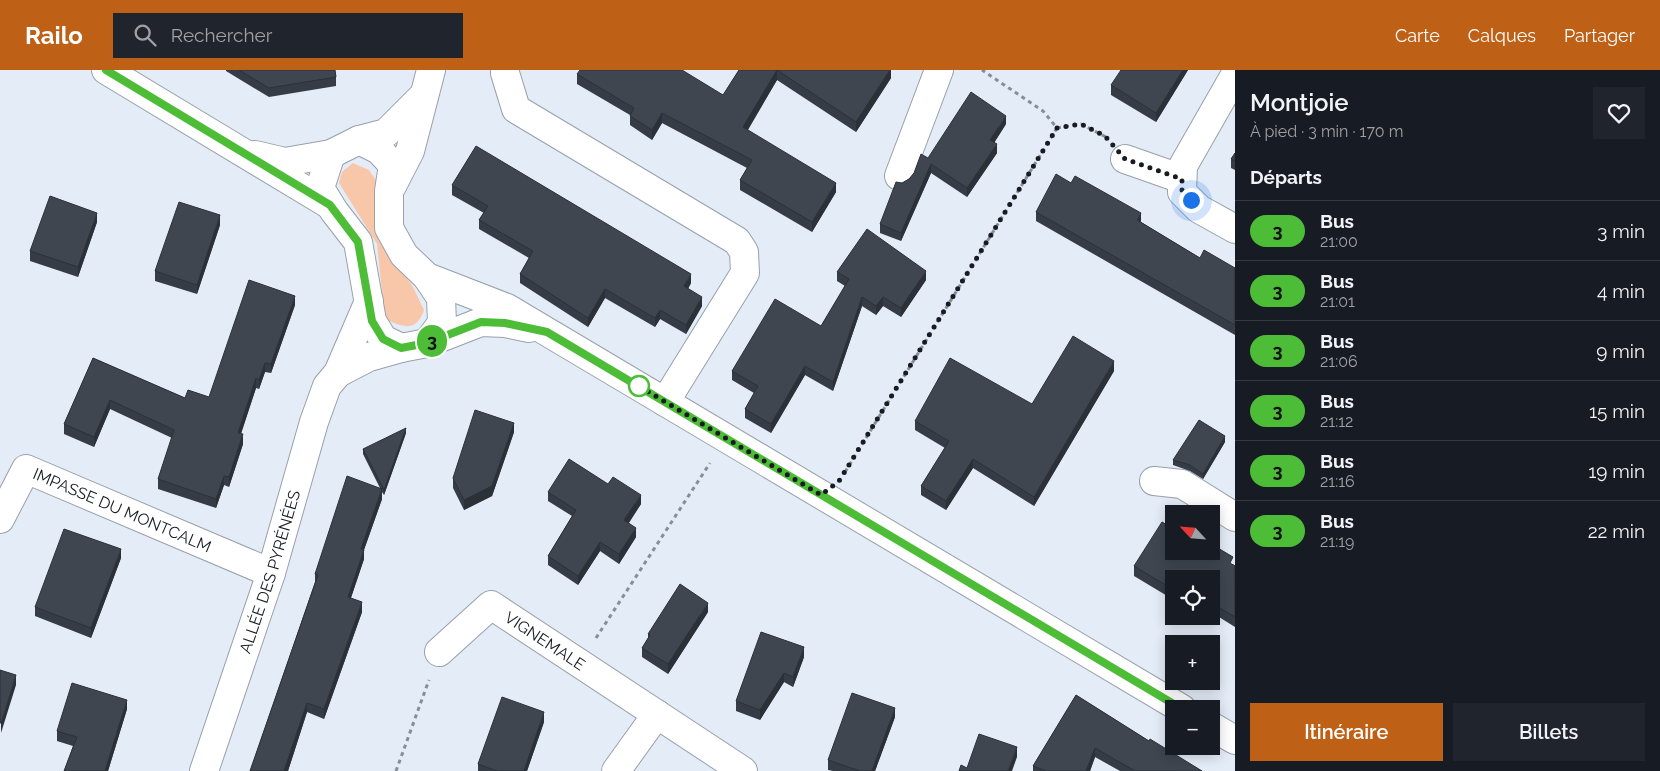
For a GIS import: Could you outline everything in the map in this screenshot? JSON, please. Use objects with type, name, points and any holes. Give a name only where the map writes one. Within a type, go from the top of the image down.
[{"type":"street","points":[[106,70],[330,205]]},
{"type":"street","points":[[898,176],[939,70]]},
{"type":"street","points":[[505,73],[516,109],[737,241],[744,252],[745,273],[666,402]]},
{"type":"street","points":[[1235,75],[1183,166],[1182,179],[1182,192],[1199,209],[1235,229]]},
{"type":"street","points":[[244,152],[285,162],[331,154],[359,140],[386,133],[428,82]]},
{"type":"street","points":[[388,191],[410,151],[428,82]]},
{"type":"street","points":[[359,140],[378,150],[393,165],[388,191],[389,228],[404,255],[427,276],[441,298],[442,323],[427,343]]},
{"type":"street","points":[[331,154],[320,188],[330,205],[358,242],[372,321],[383,339],[401,348]]},
{"type":"street","points":[[1125,159],[1182,179]]},
{"type":"street","points":[[427,276],[507,308],[1167,700]]},
{"type":"street","name":"ALLÉE DES PYRÉNÉES","points":[[204,771],[271,573],[314,422],[327,386],[338,373],[368,301]]},
{"type":"street","name":"ALLÉE DES PYRÉNÉES","points":[[338,373],[369,357],[427,343],[481,322],[505,323],[547,332]]},
{"type":"street","name":"IMPASSE DU MONTCALM","points":[[0,519],[26,469],[271,573]]},
{"type":"street","points":[[1154,481],[1182,484],[1235,517]]},
{"type":"street","name":"VIGNEMALE","points":[[440,652],[491,605],[743,771]]},
{"type":"street","points":[[616,771],[657,714]]},
{"type":"street","points":[[1220,731],[1235,740]]},
{"type":"path","points":[[982,70],[1042,111],[1057,128]]},
{"type":"path","points":[[821,495],[839,481],[1057,128],[1081,124],[1105,136],[1125,159]]},
{"type":"path","points":[[579,663],[727,438]]},
{"type":"path","points":[[396,771],[440,652]]},
{"type":"shaded area","points":[[353,163],[369,170],[378,183],[387,249],[413,287],[424,310],[421,317],[413,325],[403,326],[385,319],[377,244],[339,183],[342,172]]},
{"type":"building","points":[[239,70],[335,70],[336,77],[269,88]]},
{"type":"building","points":[[580,70],[682,70],[723,95],[739,70],[777,70],[743,127],[836,183],[812,222],[740,180],[752,160],[662,113],[652,130],[630,116],[634,108],[577,74]]},
{"type":"building","points":[[777,70],[890,70],[856,122]]},
{"type":"building","points":[[1121,70],[1183,70],[1156,113],[1111,85]]},
{"type":"building","points":[[971,92],[1006,116],[990,140],[997,144],[967,188],[931,164],[901,233],[880,224],[896,182],[902,183],[909,179],[914,173],[921,154],[928,158]]},
{"type":"building","points":[[476,146],[691,274],[684,286],[702,297],[686,325],[660,310],[655,318],[605,289],[588,318],[520,274],[533,251],[479,220],[488,206],[452,185]]},
{"type":"building","points":[[1235,153],[1235,161],[1231,159]]},
{"type":"building","points":[[1056,174],[1071,183],[1075,176],[1141,213],[1137,220],[1200,258],[1204,250],[1235,268],[1235,325],[1036,212]]},
{"type":"building","points":[[50,196],[97,213],[78,267],[30,251]]},
{"type":"building","points":[[179,202],[220,215],[197,285],[155,271]]},
{"type":"building","points":[[867,229],[926,271],[901,308],[883,297],[876,306],[862,297],[833,382],[805,366],[771,424],[745,409],[758,386],[732,371],[775,299],[821,326],[849,279],[837,272]]},
{"type":"building","points":[[249,280],[295,296],[271,364],[265,363],[259,380],[256,378],[238,433],[243,434],[229,477],[224,476],[216,499],[158,479],[174,430],[110,400],[94,437],[64,424],[93,358],[185,398],[188,390],[209,397]]},
{"type":"building","points":[[1073,336],[1114,361],[1034,497],[973,459],[946,501],[921,486],[949,441],[915,421],[950,358],[1032,404]]},
{"type":"building","points":[[475,410],[514,423],[492,486],[464,500],[453,478]]},
{"type":"building","points":[[1199,420],[1225,436],[1203,474],[1190,465],[1173,460]]},
{"type":"building","points":[[406,428],[384,490],[363,449]]},
{"type":"building","points":[[569,459],[608,484],[613,477],[641,495],[624,520],[636,528],[619,554],[600,542],[578,576],[548,556],[576,510],[548,492]]},
{"type":"building","points":[[347,476],[382,489],[361,549],[364,550],[348,597],[362,602],[324,709],[307,703],[284,771],[250,771],[318,575],[315,574]]},
{"type":"building","points":[[1162,522],[1165,524],[1165,560],[1220,560],[1220,549],[1233,557],[1230,563],[1235,566],[1235,617],[1220,608],[1220,570],[1165,570],[1165,585],[1134,566]]},
{"type":"building","points":[[64,529],[121,549],[91,628],[35,607]]},
{"type":"building","points":[[680,584],[708,603],[668,664],[642,648],[650,635],[648,634]]},
{"type":"building","points":[[761,632],[804,647],[793,677],[784,673],[760,710],[736,701]]},
{"type":"building","points":[[0,670],[16,675],[1,723],[0,723]]},
{"type":"building","points":[[72,683],[127,700],[105,771],[64,771],[77,737],[57,731]]},
{"type":"building","points":[[852,693],[895,708],[872,771],[860,771],[828,760]]},
{"type":"building","points":[[1076,695],[1149,741],[1150,739],[1165,748],[1165,755],[1176,755],[1202,771],[1135,771],[1095,748],[1086,771],[1046,771],[1033,766]]},
{"type":"building","points":[[502,697],[544,712],[524,771],[497,771],[478,764]]},
{"type":"building","points":[[979,734],[1017,747],[1008,771],[959,771],[961,765],[967,768]]},
{"type":"bus line","name":"3","points":[[106,70],[330,205],[358,242],[372,321],[383,339],[401,348],[427,343],[481,322],[505,323],[547,332],[1167,700]]},
{"type":"route","points":[[639,386],[632,382],[821,495],[839,481],[1057,128],[1081,124],[1105,136],[1125,159],[1182,179],[1182,192],[1191,200]]}]
